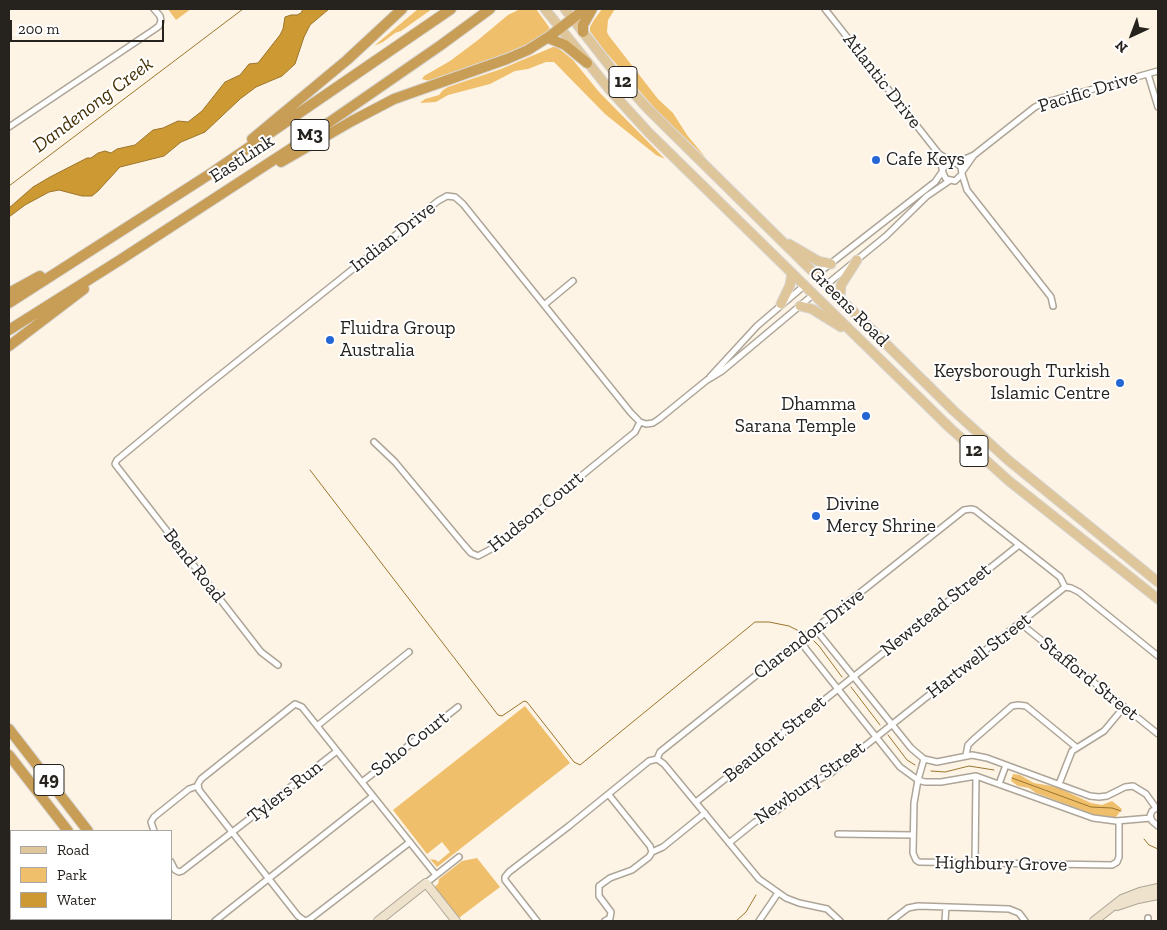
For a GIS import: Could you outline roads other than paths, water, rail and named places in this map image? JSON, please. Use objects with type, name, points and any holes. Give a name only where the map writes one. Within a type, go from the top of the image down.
[{"type":"highway","points":[[213,172],[337,70],[402,9]]},
{"type":"highway","name":"EastLink","points":[[9,303],[213,172],[452,9]]},
{"type":"highway","name":"EastLink","points":[[9,330],[177,223],[372,93],[490,9]]},
{"type":"highway","points":[[177,223],[372,110],[416,91],[520,54],[548,38],[585,9]]},
{"type":"highway","points":[[583,32],[583,25],[592,9]]},
{"type":"highway","points":[[548,38],[565,45],[587,63]]},
{"type":"highway","points":[[9,292],[99,245]]},
{"type":"highway","points":[[9,346],[120,260]]},
{"type":"highway","name":"49","points":[[9,729],[87,830]]},
{"type":"highway","name":"49","points":[[9,755],[67,830]]},
{"type":"main road","name":"Greens Road","points":[[545,9],[587,63],[649,133],[979,455],[1158,599]]},
{"type":"main road","name":"Greens Road","points":[[565,9],[612,70],[646,108],[979,434],[1158,582]]},
{"type":"main road","points":[[770,230],[818,261],[831,264]]},
{"type":"main road","points":[[840,298],[840,285],[857,260]]},
{"type":"main road","points":[[781,304],[790,285],[792,273]]},
{"type":"main road","points":[[805,285],[816,276]]},
{"type":"main road","points":[[814,294],[826,285]]},
{"type":"main road","points":[[800,306],[812,309],[854,334]]},
{"type":"main road","points":[[1043,508],[1049,504],[1052,496]]},
{"type":"main road","points":[[378,921],[426,883],[456,921]]},
{"type":"main road","points":[[1094,921],[1119,900],[1130,895],[1158,888]]},
{"type":"main road","points":[[1106,912],[1132,900],[1158,895]]},
{"type":"street","points":[[9,127],[155,30],[161,21],[160,16],[154,9]]},
{"type":"street","name":"Atlantic Drive","points":[[825,9],[939,154],[954,162]]},
{"type":"street","name":"Pacific Drive","points":[[962,173],[974,155],[1022,116],[1043,103],[1158,71]]},
{"type":"street","points":[[1148,74],[1158,107]]},
{"type":"street","name":"Atlantic Drive","points":[[939,154],[942,171]]},
{"type":"street","name":"Pacific Drive","points":[[954,162],[974,155]]},
{"type":"street","points":[[816,276],[935,182],[946,164],[954,162],[961,167],[967,190],[1051,297],[1052,306]]},
{"type":"street","points":[[942,171],[944,177],[967,190]]},
{"type":"street","points":[[826,285],[886,236],[927,196],[951,181],[958,180],[962,173]]},
{"type":"street","name":"Indian Drive","points":[[115,464],[117,460],[199,392],[436,202],[447,196],[455,197],[463,204],[640,422]]},
{"type":"street","points":[[544,305],[573,282]]},
{"type":"street","points":[[640,422],[646,424],[659,419],[707,380],[757,326],[805,285]]},
{"type":"street","points":[[707,380],[722,371],[814,294]]},
{"type":"street","name":"Hudson Court","points":[[374,442],[395,462],[464,545],[478,556],[493,548],[635,432],[640,422]]},
{"type":"street","name":"Bend Road","points":[[115,464],[261,652],[278,664]]},
{"type":"street","name":"Clarendon Drive","points":[[537,921],[504,880],[505,876],[609,795],[649,761],[657,759],[660,752],[788,650],[802,642],[807,634],[816,631],[822,623],[964,510],[971,508],[975,510],[1060,577],[1065,587],[1079,592],[1158,656]]},
{"type":"street","name":"Newstead Street","points":[[854,676],[1019,545]]},
{"type":"street","name":"Hartwell Street","points":[[892,724],[1065,587]]},
{"type":"street","name":"Stafford Street","points":[[1020,623],[1158,734]]},
{"type":"street","points":[[816,631],[911,748],[924,759],[937,762],[966,755],[987,758],[1090,796],[1107,796],[1124,787],[1133,786],[1146,794],[1157,807],[1151,813],[1151,818],[1158,826]]},
{"type":"street","points":[[802,642],[900,767],[918,780],[941,782],[976,776],[1093,818],[1119,821],[1151,818]]},
{"type":"street","points":[[317,726],[409,652]]},
{"type":"street","name":"Beaufort Street","points":[[696,802],[854,676]]},
{"type":"street","points":[[154,830],[150,822],[154,818],[189,789],[198,785],[201,779],[295,704],[298,704],[436,875]]},
{"type":"street","points":[[966,755],[968,745],[1012,706],[1026,706],[1076,747]]},
{"type":"street","name":"Soho Court","points":[[362,782],[458,707]]},
{"type":"street","points":[[1059,784],[1072,751],[1104,731],[1124,707]]},
{"type":"street","name":"Newbury Street","points":[[729,843],[755,822],[775,812],[812,783],[832,773],[892,724]]},
{"type":"street","name":"Tylers Run","points":[[172,864],[175,870],[182,871],[337,751]]},
{"type":"street","points":[[657,759],[664,764],[760,879],[778,893],[799,903],[827,909],[840,921]]},
{"type":"street","name":"Highbury Grove","points":[[924,759],[914,803],[914,857],[919,862],[1112,865],[1117,862],[1119,857],[1119,821]]},
{"type":"street","points":[[999,784],[1006,765]]},
{"type":"street","points":[[975,863],[976,776]]},
{"type":"street","points":[[198,785],[268,878],[298,916],[305,921],[410,842]]},
{"type":"street","points":[[609,795],[650,846],[652,852]]},
{"type":"street","points":[[215,921],[373,796]]},
{"type":"street","points":[[605,921],[610,918],[611,912],[599,896],[599,886],[610,878],[632,870],[649,857],[652,852],[663,847],[705,813]]},
{"type":"street","points":[[838,834],[914,835]]},
{"type":"street","points":[[426,883],[459,857]]},
{"type":"street","points":[[759,921],[778,893]]},
{"type":"street","points":[[891,921],[908,908],[918,906],[1009,909],[1018,913],[1025,921]]},
{"type":"street","points":[[945,921],[946,906]]},
{"type":"water","points":[[303,9],[329,9],[310,25],[295,64],[282,76],[256,87],[240,99],[205,132],[181,142],[164,156],[120,167],[92,196],[82,196],[59,190],[49,192],[25,205],[9,217],[9,208],[33,187],[50,177],[98,153],[105,151],[111,153],[117,149],[135,145],[153,130],[163,128],[178,121],[188,122],[202,111],[225,82],[240,75],[249,64],[258,63],[280,35],[285,17],[297,15]]},
{"type":"waterway","name":"Dandenong Creek","points":[[9,186],[243,9]]},
{"type":"waterway","points":[[310,470],[498,715],[502,716],[524,701],[527,702],[574,762],[580,765],[755,622],[769,622],[789,626],[799,631]]},
{"type":"waterway","points":[[814,641],[842,677]]},
{"type":"waterway","points":[[851,687],[880,725]]},
{"type":"waterway","points":[[888,735],[907,760],[915,765]]},
{"type":"waterway","points":[[931,771],[945,772],[969,766],[994,770]]},
{"type":"waterway","points":[[1012,778],[1091,807],[1112,808],[1121,811]]},
{"type":"waterway","points":[[1144,839],[1149,845],[1158,849]]},
{"type":"waterway","points":[[736,921],[746,912],[756,895]]},
{"type":"place","name":"Cafe Keys","points":[[876,160]]},
{"type":"place","name":"Fluidra Group Australia","points":[[330,340]]},
{"type":"place","name":"Keysborough Turkish Islamic Centre","points":[[1120,383]]},
{"type":"place","name":"Dhamma Sarana Temple","points":[[866,416]]},
{"type":"place","name":"Divine Mercy Shrine","points":[[816,516]]}]
